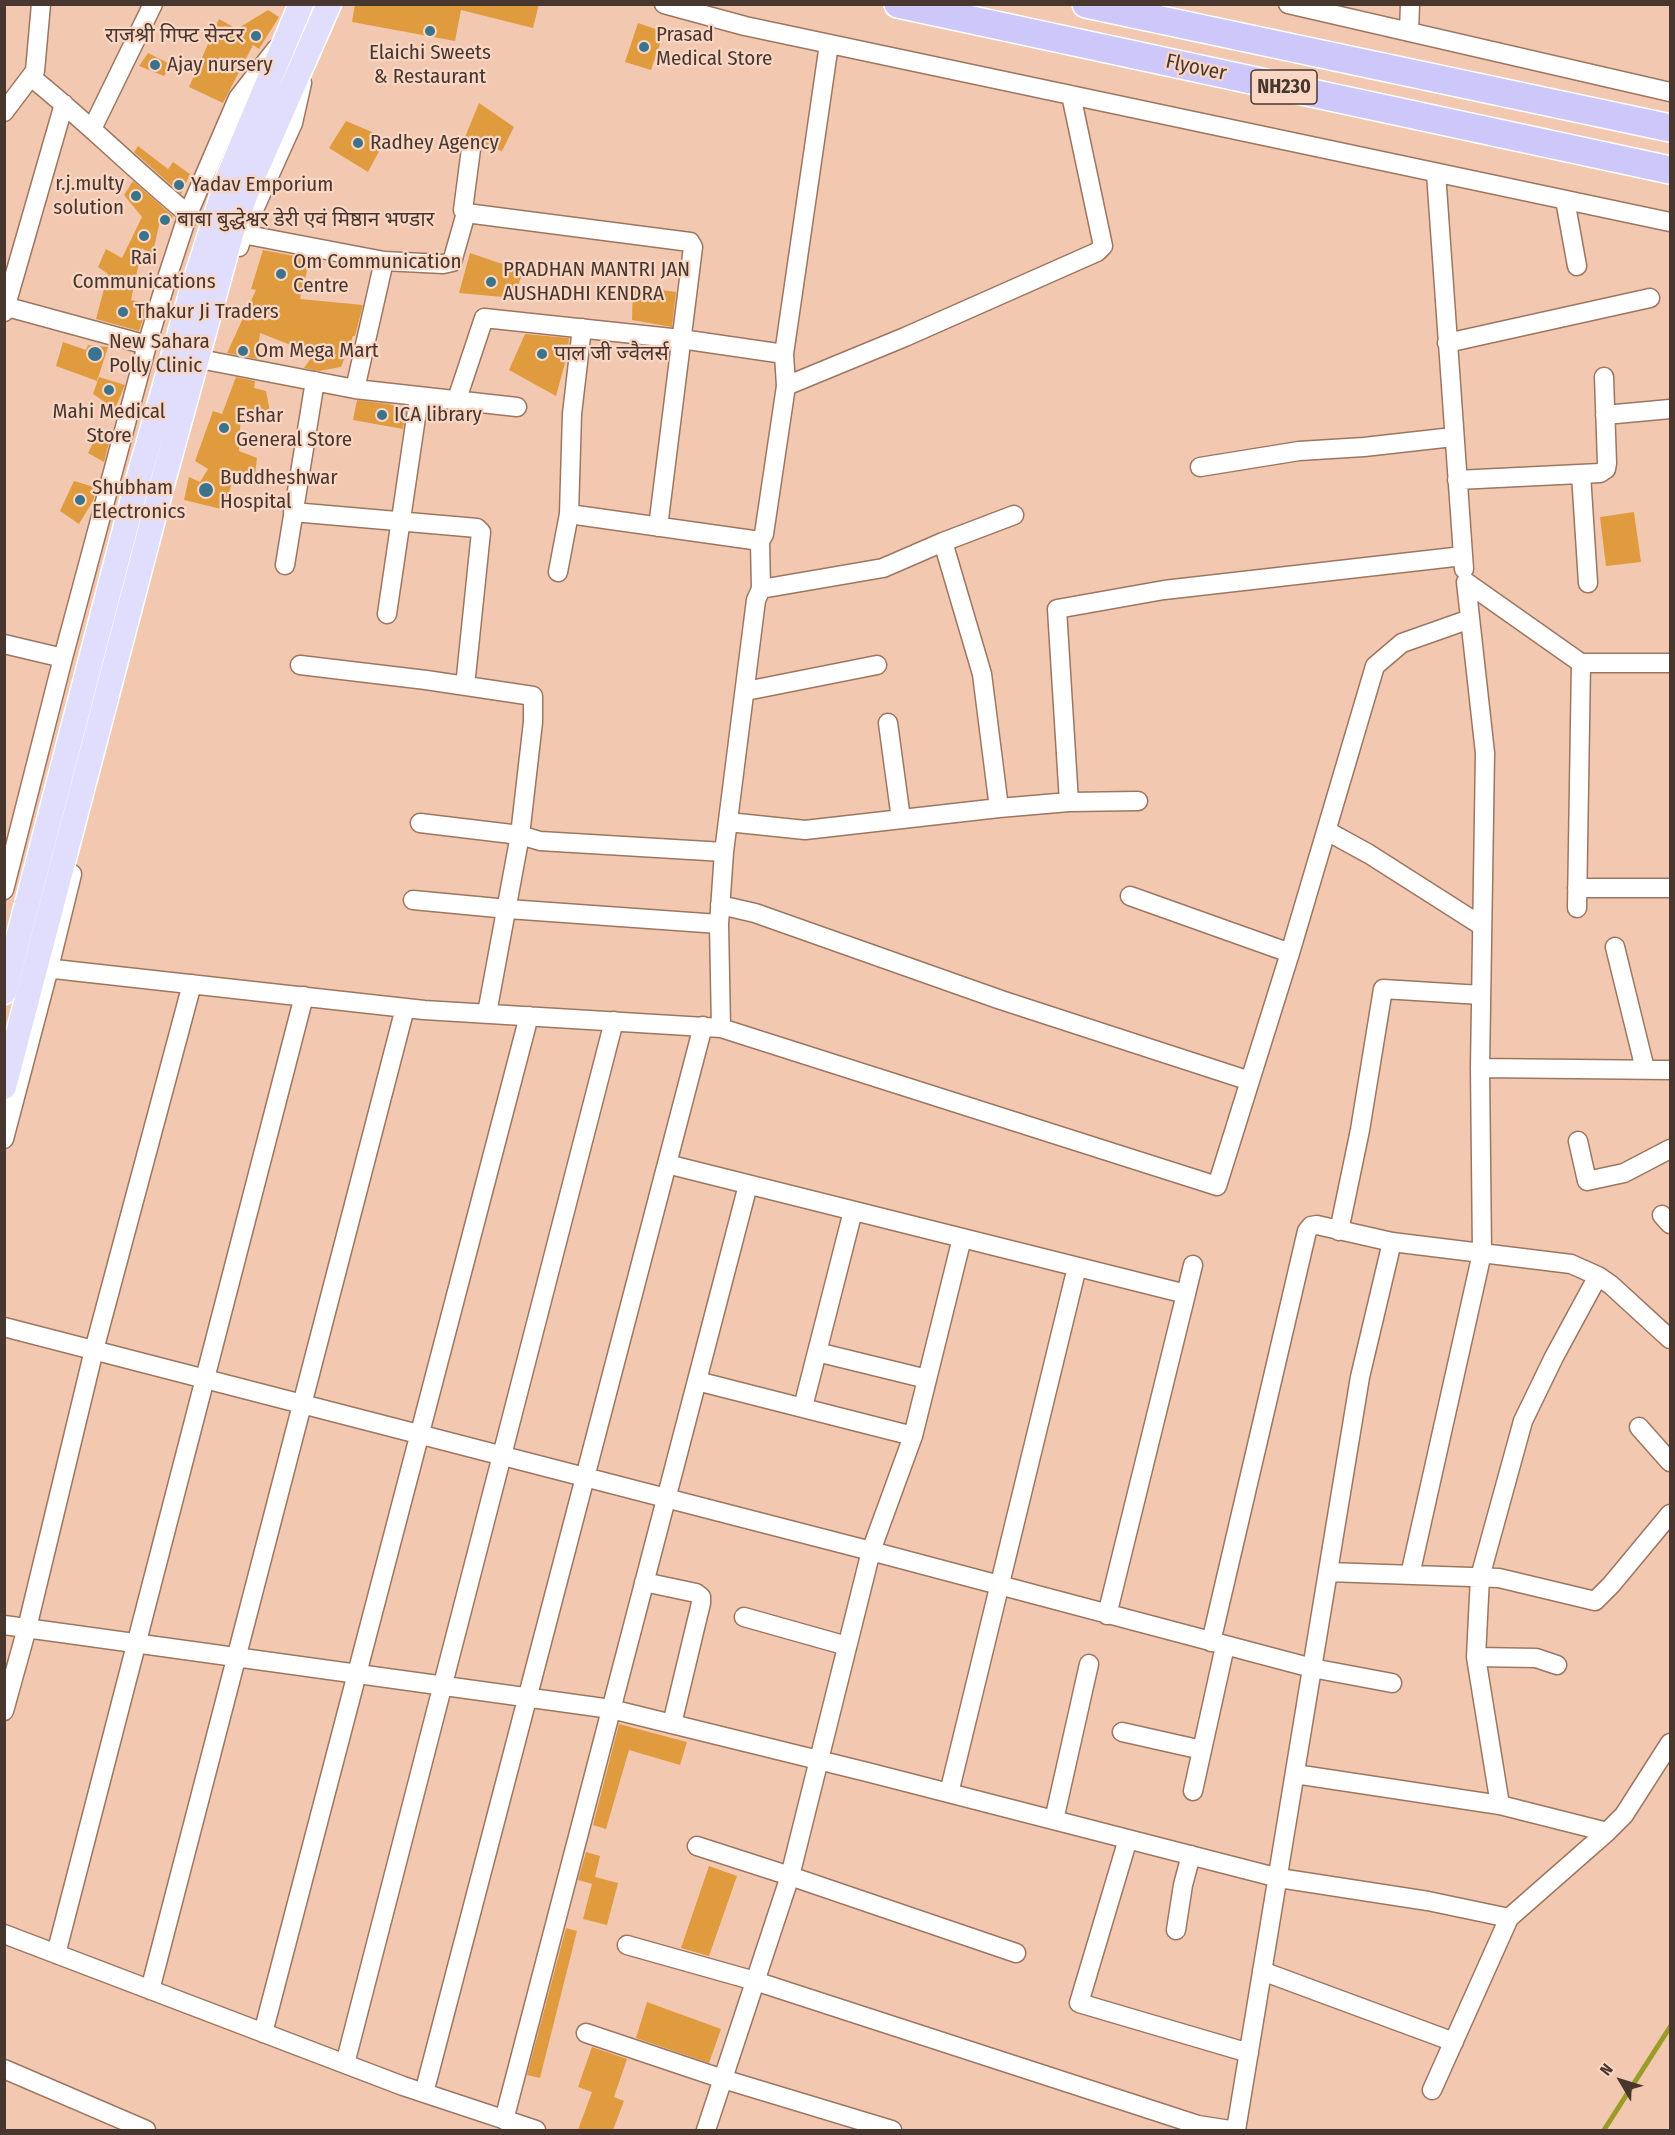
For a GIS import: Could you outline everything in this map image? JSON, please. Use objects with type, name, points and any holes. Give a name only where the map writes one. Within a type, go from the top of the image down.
[{"type":"highway","name":"Flyover","points":[[898,4],[1671,170]]},
{"type":"highway","name":"Flyover","points":[[1086,4],[1671,128]]},
{"type":"main road","points":[[4,993],[12,936],[191,294],[228,178],[301,4]]},
{"type":"main road","points":[[4,1088],[43,968],[165,473],[237,233],[248,188],[329,4]]},
{"type":"street","points":[[4,112],[35,70],[41,4]]},
{"type":"street","points":[[92,129],[153,4]]},
{"type":"street","points":[[664,4],[745,26],[1671,222]]},
{"type":"street","points":[[1288,4],[1671,92]]},
{"type":"street","points":[[1409,32],[1410,4]]},
{"type":"street","points":[[4,890],[63,658],[147,345],[188,214],[238,98],[290,31]]},
{"type":"street","points":[[424,2093],[667,1164],[712,1027],[724,852],[756,600],[761,589],[760,541],[764,534],[786,386],[784,354],[829,44]]},
{"type":"street","points":[[31,77],[188,214]]},
{"type":"street","points":[[786,386],[905,337],[1097,252],[1102,246],[1071,95]]},
{"type":"street","points":[[64,104],[5,308],[147,345]]},
{"type":"street","points":[[4,1139],[43,968],[76,857],[237,233],[384,261],[443,264],[452,262],[466,213],[463,210],[471,149]]},
{"type":"street","points":[[1410,1575],[1482,1253],[1480,1068],[1485,753],[1463,556],[1436,173]]},
{"type":"street","points":[[1565,200],[1577,266]]},
{"type":"street","points":[[466,213],[690,242],[693,247],[658,527]]},
{"type":"street","points":[[355,389],[384,261]]},
{"type":"street","points":[[1447,343],[1650,298]]},
{"type":"street","points":[[456,402],[484,318],[681,339],[784,354]]},
{"type":"street","points":[[558,572],[569,514],[572,414],[582,328]]},
{"type":"street","points":[[204,360],[355,389],[517,407]]},
{"type":"street","points":[[1457,480],[1600,473],[1606,469],[1604,377]]},
{"type":"street","points":[[285,565],[315,381]]},
{"type":"street","points":[[387,614],[419,397]]},
{"type":"street","points":[[1605,415],[1671,409]]},
{"type":"street","points":[[1200,467],[1299,451],[1364,447],[1454,437]]},
{"type":"street","points":[[1581,474],[1587,583]]},
{"type":"street","points":[[293,512],[402,520],[477,528],[481,532],[465,686]]},
{"type":"street","points":[[569,514],[760,541]]},
{"type":"street","points":[[761,589],[883,568],[1014,515]]},
{"type":"street","points":[[943,542],[982,674],[999,808]]},
{"type":"street","points":[[1069,802],[1057,609],[1164,590],[1463,556]]},
{"type":"street","points":[[1466,582],[1581,663],[1671,663]]},
{"type":"street","points":[[43,968],[405,1008],[712,1027],[1217,1186],[1290,953],[1375,666],[1402,643],[1470,619]]},
{"type":"street","points":[[4,644],[63,658]]},
{"type":"street","points":[[1577,909],[1581,663]]},
{"type":"street","points":[[300,665],[533,696],[533,722],[520,835],[487,1013]]},
{"type":"street","points":[[746,691],[877,665]]},
{"type":"street","points":[[888,723],[901,819]]},
{"type":"street","points":[[728,822],[805,830],[999,808],[1069,802],[1138,801]]},
{"type":"street","points":[[420,823],[520,835],[540,841],[724,852]]},
{"type":"street","points":[[1327,831],[1369,854],[1482,926]]},
{"type":"street","points":[[1577,888],[1671,888]]},
{"type":"street","points":[[1130,896],[1290,953]]},
{"type":"street","points":[[413,900],[719,924]]},
{"type":"street","points":[[720,905],[755,913],[1001,1000],[1250,1081]]},
{"type":"street","points":[[1615,948],[1645,1069]]},
{"type":"street","points":[[4,1711],[27,1628],[94,1350],[192,984]]},
{"type":"street","points":[[1339,1231],[1360,1130],[1383,989],[1481,995]]},
{"type":"street","points":[[56,1954],[304,996]]},
{"type":"street","points":[[150,1990],[405,1008]]},
{"type":"street","points":[[263,2032],[529,1016]]},
{"type":"street","points":[[345,2064],[614,1021]]},
{"type":"street","points":[[1480,1068],[1671,1070]]},
{"type":"street","points":[[1578,1141],[1587,1181],[1624,1173],[1671,1149]]},
{"type":"street","points":[[667,1164],[1186,1294]]},
{"type":"street","points":[[504,2120],[748,1185]]},
{"type":"street","points":[[803,1407],[853,1211]]},
{"type":"street","points":[[1193,1791],[1202,1750],[1218,1644],[1307,1231],[1311,1226],[1317,1225],[1392,1242],[1571,1264],[1598,1276],[1611,1285],[1671,1339]]},
{"type":"street","points":[[706,2130],[790,1876],[871,1551],[913,1436],[962,1238]]},
{"type":"street","points":[[1236,2130],[1360,1377],[1392,1242]]},
{"type":"street","points":[[1107,1615],[1193,1265]]},
{"type":"street","points":[[949,1793],[1077,1267]]},
{"type":"street","points":[[1500,1805],[1476,1657],[1480,1577],[1523,1421],[1554,1356],[1598,1276]]},
{"type":"street","points":[[4,1327],[871,1551],[1218,1644],[1312,1668],[1392,1683]]},
{"type":"street","points":[[817,1352],[927,1379]]},
{"type":"street","points":[[697,1381],[913,1436]]},
{"type":"street","points":[[1639,1428],[1671,1462]]},
{"type":"street","points":[[1328,1572],[1499,1578],[1595,1601],[1671,1514]]},
{"type":"street","points":[[644,1582],[696,1593],[701,1597],[672,1724]]},
{"type":"street","points":[[744,1617],[847,1646]]},
{"type":"street","points":[[4,1625],[611,1708],[1279,1878],[1428,1901],[1509,1918]]},
{"type":"street","points":[[1476,1657],[1536,1658],[1557,1665]]},
{"type":"street","points":[[1054,1820],[1089,1664]]},
{"type":"street","points":[[1122,1732],[1202,1750]]},
{"type":"street","points":[[1432,2090],[1509,1918],[1608,1832],[1624,1815],[1671,1743]]},
{"type":"street","points":[[1295,1774],[1500,1805],[1608,1832]]},
{"type":"street","points":[[1128,1839],[1079,2003],[1249,2053]]},
{"type":"street","points":[[697,1846],[1016,1953]]},
{"type":"street","points":[[1176,1930],[1191,1855]]},
{"type":"street","points":[[4,1934],[345,2064],[536,2130]]},
{"type":"street","points":[[627,1945],[755,1980],[1198,2125],[1230,2130]]},
{"type":"street","points":[[1262,1971],[1454,2042]]},
{"type":"street","points":[[586,2033],[723,2079],[892,2130]]},
{"type":"street","points":[[4,2069],[146,2130]]},
{"type":"building","name":"Elaichi Sweets & Restaurant","points":[[355,4],[539,4],[533,28],[461,10],[455,41],[352,22]]},
{"type":"building","points":[[268,10],[279,17],[259,49],[253,45],[223,103],[189,87],[219,19],[237,29]]},
{"type":"building","name":"Prasad Medical Store","points":[[638,23],[664,32],[651,70],[625,62]]},
{"type":"building","name":"Ajay nursery","points":[[148,53],[172,65],[164,76],[139,66]]},
{"type":"building","points":[[479,103],[514,127],[502,151],[473,138],[465,137]]},
{"type":"building","name":"Radhey Agency","points":[[346,121],[386,138],[368,172],[329,148]]},
{"type":"building","points":[[138,146],[168,169],[173,162],[190,174],[181,194],[134,152]]},
{"type":"building","points":[[133,181],[173,216],[168,227],[160,221],[152,256],[142,248],[131,300],[148,304],[139,331],[96,319],[108,274],[98,267],[106,249],[122,258],[142,217],[124,195]]},
{"type":"building","points":[[263,250],[310,259],[300,299],[363,305],[355,336],[353,336],[341,367],[319,371],[304,368],[314,354],[260,333],[257,359],[227,353],[256,290],[251,289]]},
{"type":"building","name":"PRADHAN MANTRI JAN AUSHADHI KENDRA","points":[[470,253],[523,271],[514,298],[459,293]]},
{"type":"building","points":[[633,286],[676,292],[672,327],[632,320]]},
{"type":"building","name":"पाल जी ज्वैलर्स","points":[[525,334],[569,338],[568,352],[556,396],[509,370]]},
{"type":"building","points":[[63,342],[86,350],[88,345],[108,347],[97,381],[56,366]]},
{"type":"building","name":"Mahi Medical Store","points":[[99,377],[125,385],[115,409],[93,394]]},
{"type":"building","points":[[236,377],[255,381],[254,388],[266,391],[270,412],[241,409],[239,451],[257,458],[254,482],[233,477],[225,510],[184,500],[189,477],[200,482],[208,469],[195,461],[213,411],[222,414]]},
{"type":"building","name":"ICA library","points":[[357,400],[389,404],[406,409],[403,429],[353,420]]},
{"type":"building","points":[[98,433],[110,439],[104,462],[88,453]]},
{"type":"building","name":"Shubham Electronics","points":[[74,481],[97,488],[93,501],[79,524],[60,511]]},
{"type":"building","points":[[1634,512],[1641,562],[1606,566],[1600,517]]},
{"type":"building","points":[[619,1724],[687,1742],[680,1765],[629,1750],[606,1829],[593,1825]]},
{"type":"building","points":[[586,1852],[600,1856],[595,1877],[618,1883],[607,1925],[583,1919],[592,1884],[578,1880]]},
{"type":"building","points":[[709,1866],[737,1876],[709,1956],[681,1948]]},
{"type":"building","points":[[566,1928],[577,1931],[540,2078],[527,2075]]},
{"type":"building","points":[[647,2002],[721,2029],[709,2063],[636,2038]]},
{"type":"building","points":[[592,2047],[627,2059],[614,2097],[624,2101],[613,2130],[578,2130],[592,2092],[578,2087]]},
{"type":"waterway","points":[[1604,2130],[1670,2027]]},
{"type":"place","name":"Elaichi Sweets & Restaurant","points":[[430,31]]},
{"type":"place","name":"राजश्री गिफ्ट सेन्टर","points":[[256,36]]},
{"type":"place","name":"Prasad Medical Store","points":[[644,47]]},
{"type":"place","name":"Ajay nursery","points":[[155,65]]},
{"type":"place","name":"Radhey Agency","points":[[358,143]]},
{"type":"place","name":"Yadav Emporium","points":[[179,185]]},
{"type":"place","name":"r.j.multy solution","points":[[136,196]]},
{"type":"place","name":"बाबा बुद्धेश्वर डेरी एवं मिष्ठान भण्डार","points":[[165,220]]},
{"type":"place","name":"Rai Communications","points":[[144,236]]},
{"type":"place","name":"Om Communication Centre","points":[[281,274]]},
{"type":"place","name":"PRADHAN MANTRI JAN AUSHADHI KENDRA","points":[[491,282]]},
{"type":"place","name":"Thakur Ji Traders","points":[[123,312]]},
{"type":"place","name":"Om Mega Mart","points":[[243,351]]},
{"type":"place","name":"New Sahara Polly Clinic","points":[[95,354]]},
{"type":"place","name":"पाल जी ज्वैलर्स","points":[[542,354]]},
{"type":"place","name":"Mahi Medical Store","points":[[109,390]]},
{"type":"place","name":"ICA library","points":[[382,415]]},
{"type":"place","name":"Eshar General Store","points":[[224,428]]},
{"type":"place","name":"Buddheshwar Hospital","points":[[206,490]]},
{"type":"place","name":"Shubham Electronics","points":[[80,500]]}]
